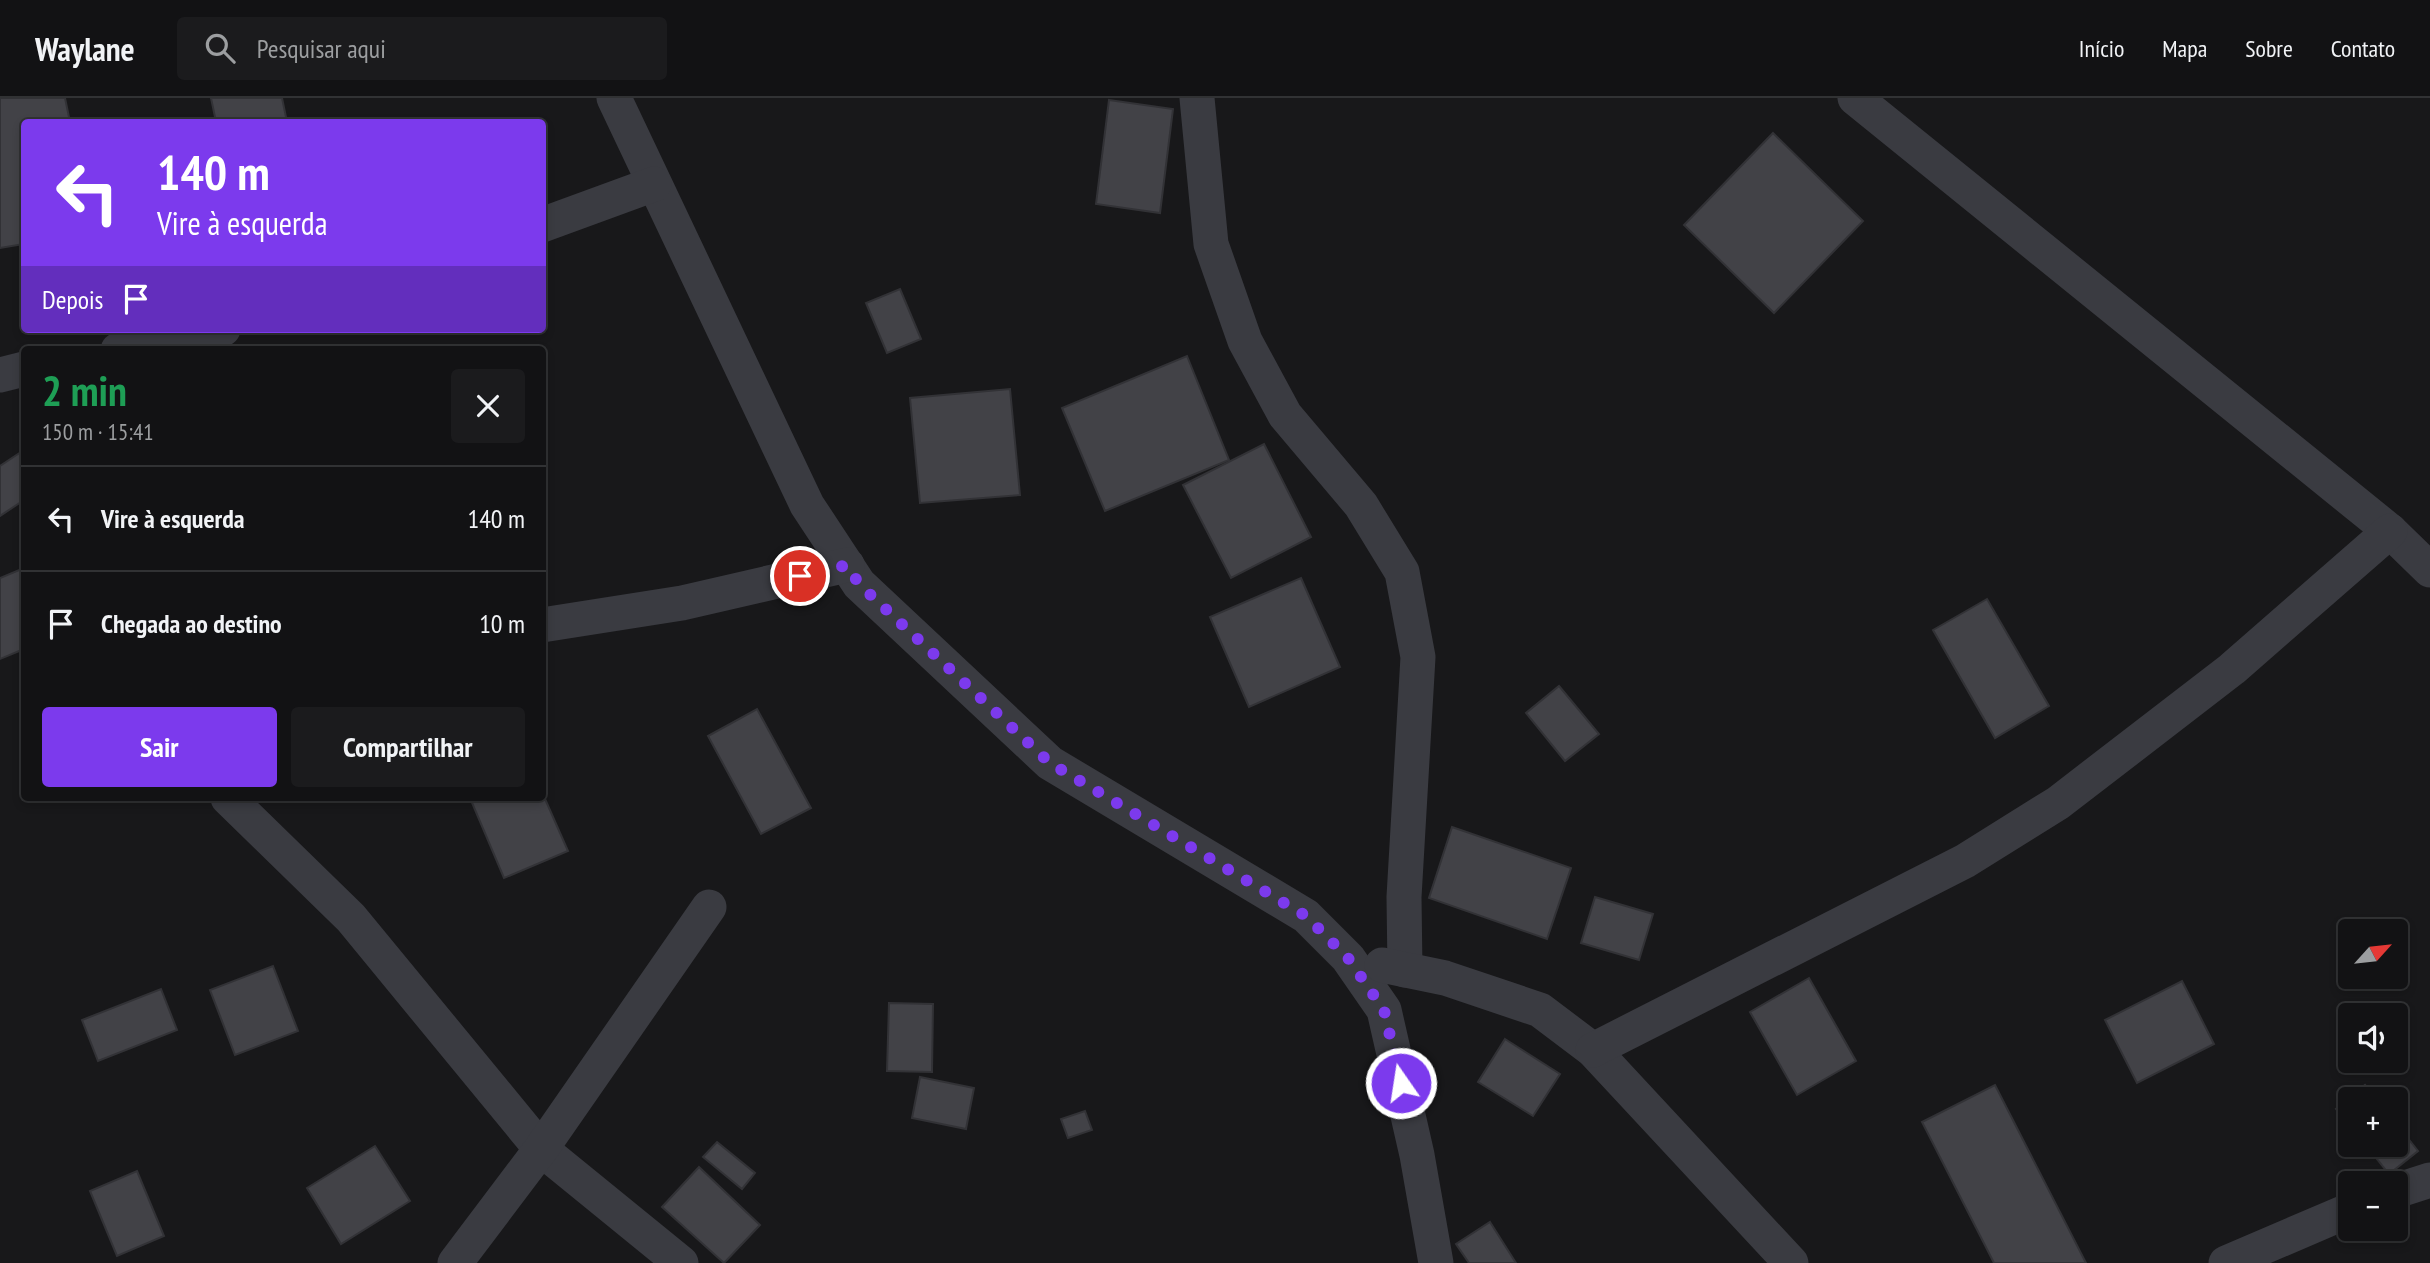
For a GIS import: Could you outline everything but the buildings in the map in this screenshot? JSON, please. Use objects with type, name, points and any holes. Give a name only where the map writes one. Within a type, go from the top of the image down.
[{"type":"street","points":[[614,98],[807,505],[859,584],[1050,763],[1306,916],[1348,958],[1384,1010],[1417,1155],[1436,1263]]},
{"type":"street","points":[[1197,98],[1212,244],[1245,341],[1285,415],[1361,505],[1402,572],[1418,657],[1404,897],[1405,970]]},
{"type":"street","points":[[1855,98],[2390,531],[2430,570]]},
{"type":"street","points":[[546,224],[654,184]]},
{"type":"street","points":[[138,346],[203,333]]},
{"type":"street","points":[[0,375],[21,370]]},
{"type":"street","points":[[1593,1050],[1965,860],[2059,803],[2232,669],[2390,531]]},
{"type":"street","points":[[546,624],[682,603],[847,565]]},
{"type":"street","points":[[231,801],[351,918],[541,1149],[681,1263]]},
{"type":"street","points":[[454,1263],[541,1149],[709,907]]},
{"type":"street","points":[[1348,958],[1445,978],[1540,1010],[1593,1050],[1791,1263]]},
{"type":"street","points":[[2408,1187],[2430,1180]]},
{"type":"street","points":[[2226,1263],[2338,1215]]},
{"type":"route","points":[[800,576],[847,565],[859,584],[1050,763],[1306,916],[1348,958],[1384,1010],[1401,1083]]}]
